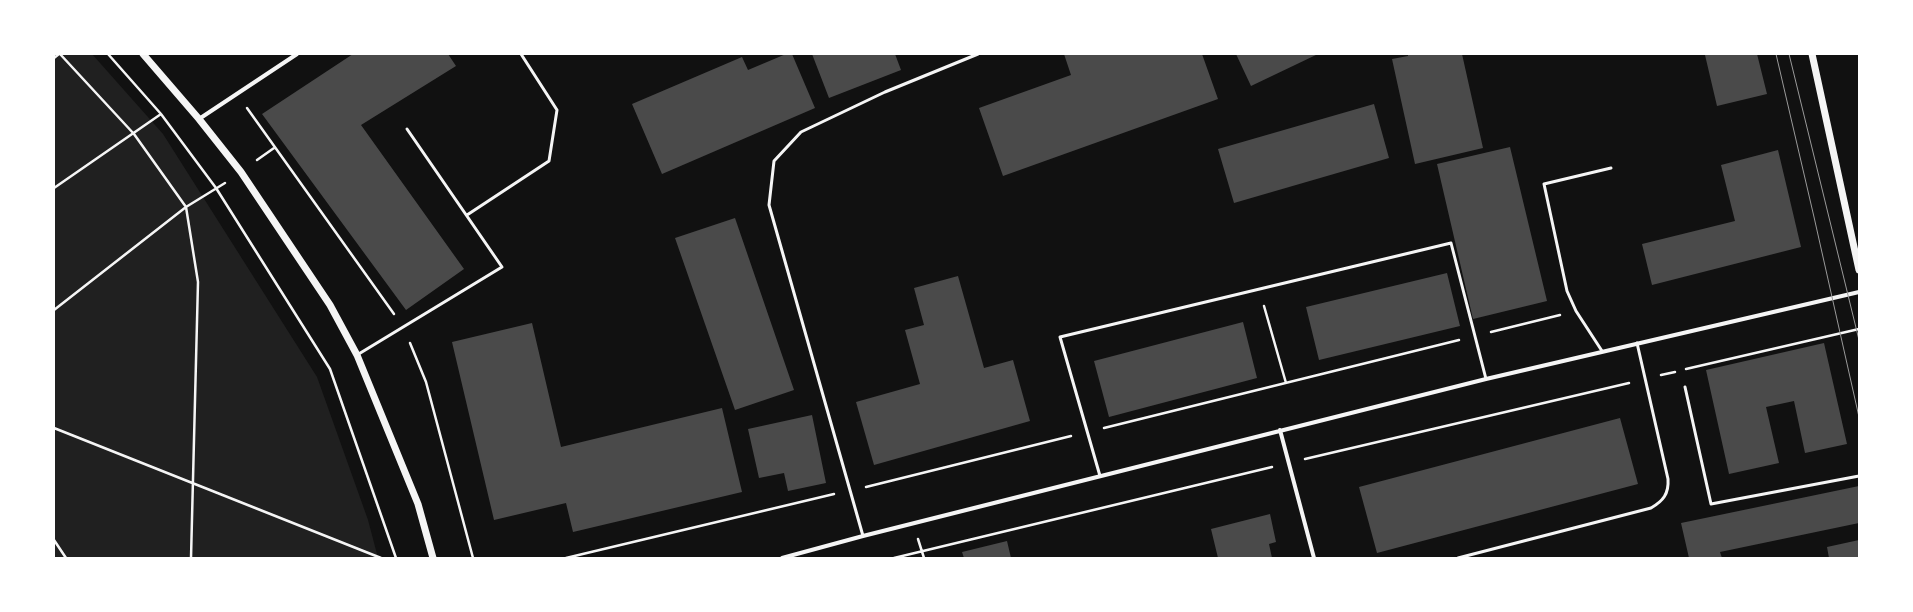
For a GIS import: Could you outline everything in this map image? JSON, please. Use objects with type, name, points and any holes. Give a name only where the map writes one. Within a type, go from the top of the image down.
[{"type":"street","points":[[143,54],[199,119],[241,172],[330,304],[357,355],[418,504],[433,558]]},
{"type":"street","points":[[199,119],[297,54]]},
{"type":"street","points":[[1812,54],[1859,270]]},
{"type":"street","points":[[782,558],[1280,430],[1486,379],[1859,292]]},
{"type":"street","points":[[1280,430],[1314,558]]},
{"type":"lane","points":[[466,215],[549,161],[557,110],[521,54]]},
{"type":"lane","points":[[864,536],[769,205],[774,161],[801,132],[885,92],[978,54]]},
{"type":"lane","points":[[357,355],[502,267],[407,129]]},
{"type":"lane","points":[[1602,351],[1576,311],[1567,291],[1544,184],[1611,168]]},
{"type":"lane","points":[[1100,476],[1060,337],[1451,244],[1486,379]]},
{"type":"lane","points":[[1458,558],[1651,508],[1659,503],[1665,496],[1668,489],[1668,479],[1637,343]]},
{"type":"lane","points":[[1685,387],[1711,504],[1859,476]]},
{"type":"path","points":[[54,58],[60,54],[134,134],[186,207],[198,282],[191,558]]},
{"type":"path","points":[[108,54],[161,114],[216,188],[330,370],[396,558]]},
{"type":"path","points":[[238,94],[274,148],[403,328],[426,382],[473,558]]},
{"type":"path","points":[[54,188],[161,114]]},
{"type":"path","points":[[54,310],[186,207],[241,172],[274,148]]},
{"type":"path","points":[[1259,289],[1286,383]]},
{"type":"path","points":[[1685,370],[1859,329]]},
{"type":"path","points":[[894,558],[1677,371]]},
{"type":"path","points":[[54,428],[381,558]]},
{"type":"path","points":[[54,540],[66,558]]},
{"type":"shaded area","points":[[54,54],[92,54],[163,134],[317,377],[368,520],[378,558],[54,558]]},
{"type":"building","points":[[353,54],[448,54],[456,66],[361,125],[464,269],[406,310],[262,114]]},
{"type":"building","points":[[786,54],[792,54],[815,108],[662,174],[632,104],[742,57],[748,70]]},
{"type":"building","points":[[812,54],[895,54],[901,70],[829,98]]},
{"type":"building","points":[[1064,54],[1202,54],[1218,99],[1003,176],[979,108],[1071,75]]},
{"type":"building","points":[[1236,54],[1318,54],[1251,86]]},
{"type":"building","points":[[1408,54],[1462,54],[1483,148],[1415,164],[1392,59],[1408,56]]},
{"type":"building","points":[[1757,54],[1767,94],[1717,106],[1705,55]]},
{"type":"building","points":[[1374,104],[1389,158],[1234,203],[1218,149]]},
{"type":"building","points":[[1510,147],[1547,301],[1473,319],[1437,164]]},
{"type":"building","points":[[1778,150],[1801,247],[1652,285],[1642,244],[1735,221],[1721,165]]},
{"type":"building","points":[[735,218],[794,390],[735,410],[675,238]]},
{"type":"building","points":[[1447,273],[1460,326],[1319,360],[1306,307]]},
{"type":"building","points":[[958,276],[984,368],[1013,360],[1030,421],[874,465],[856,402],[920,384],[905,330],[924,325],[914,288]]},
{"type":"building","points":[[1243,322],[1257,378],[1109,417],[1094,361]]},
{"type":"building","points":[[532,323],[561,447],[722,408],[742,492],[573,532],[566,503],[494,520],[452,342]]},
{"type":"building","points":[[1824,343],[1847,444],[1805,453],[1794,401],[1766,407],[1779,463],[1729,474],[1706,370]]},
{"type":"building","points":[[812,415],[826,483],[788,491],[784,473],[759,478],[748,429]]},
{"type":"building","points":[[1620,418],[1638,484],[1377,553],[1359,487]]},
{"type":"building","points":[[1859,486],[1859,523],[1720,552],[1722,558],[1689,558],[1681,523]]},
{"type":"building","points":[[1270,514],[1276,542],[1269,544],[1272,558],[1218,558],[1211,529]]},
{"type":"building","points":[[1859,540],[1859,558],[1829,558],[1827,547]]},
{"type":"building","points":[[1007,541],[1011,558],[964,558],[962,552]]},
{"type":"tram line","points":[[1776,54],[1859,417]]},
{"type":"tram line","points":[[1789,54],[1859,340]]}]
